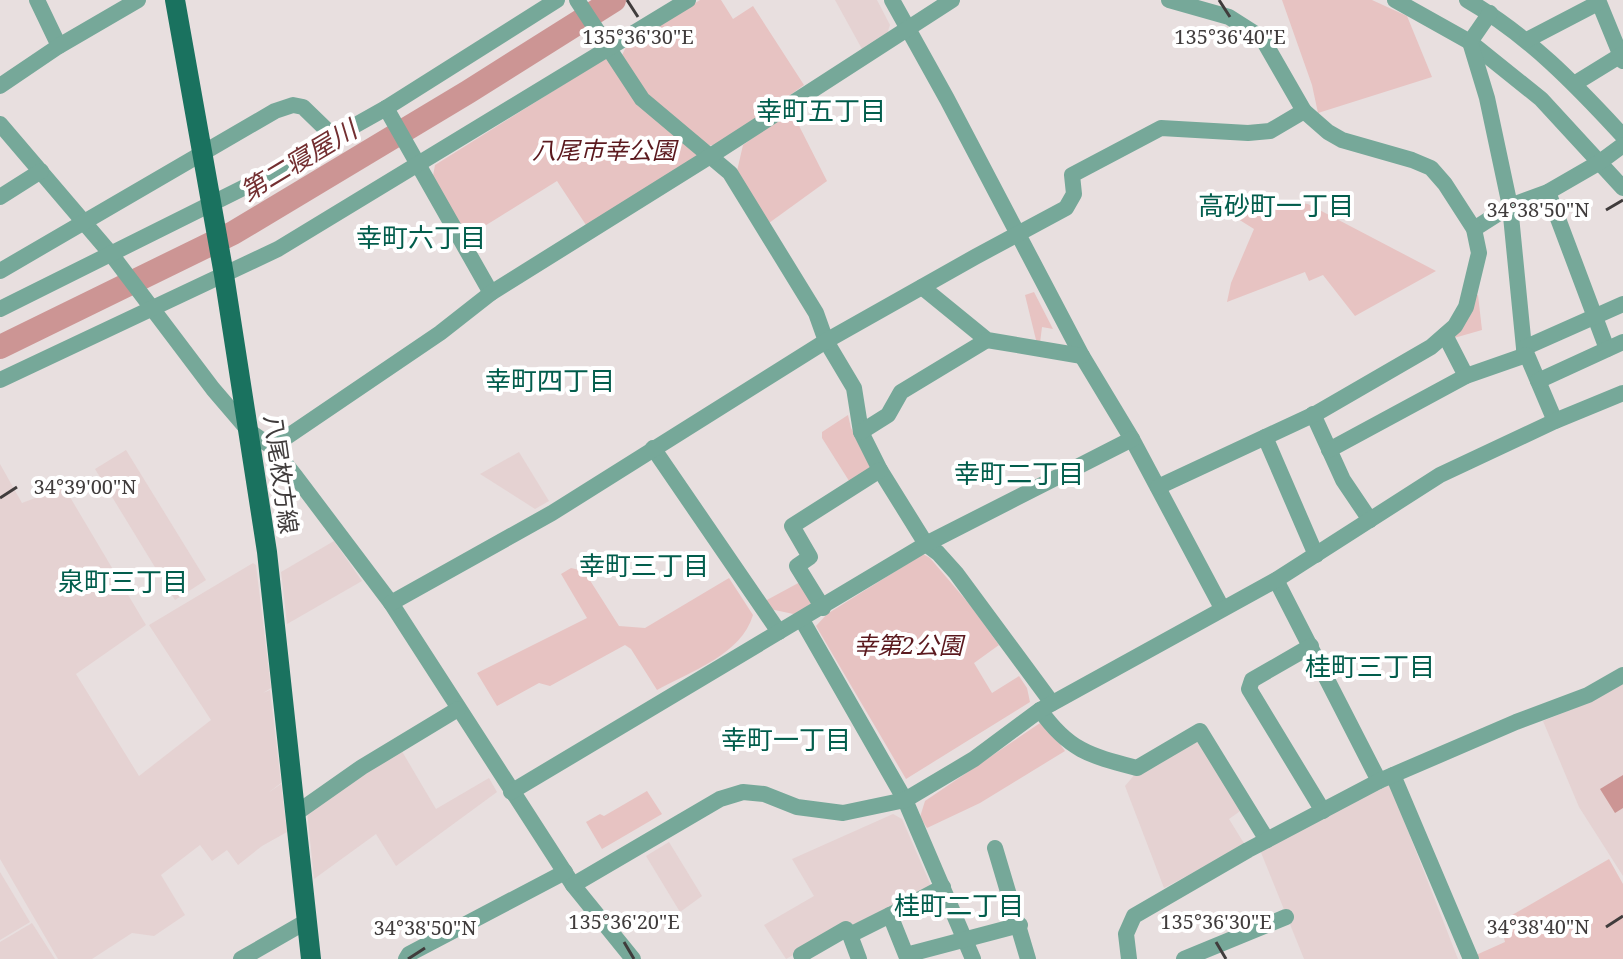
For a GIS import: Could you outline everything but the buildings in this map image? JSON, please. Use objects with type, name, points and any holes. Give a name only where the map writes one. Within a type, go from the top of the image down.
[{"type":"main road","name":"八尾枚方線","points":[[175,0],[223,270],[267,552],[311,959]]},
{"type":"street","points":[[37,0],[59,46]]},
{"type":"street","points":[[0,86],[59,46],[138,0]]},
{"type":"street","points":[[0,309],[212,206],[335,138],[557,0]]},
{"type":"street","points":[[577,0],[642,99],[730,173],[788,264],[816,313],[826,341],[854,388],[861,432],[880,470],[926,544],[938,553],[971,592],[1046,706],[1054,729],[1077,749],[1137,768],[1200,731],[1267,840]]},
{"type":"street","points":[[0,380],[153,308],[223,270],[278,249],[688,0]]},
{"type":"street","points":[[892,0],[1082,356],[1132,439],[1222,608]]},
{"type":"street","points":[[272,447],[440,333],[491,293],[952,0]]},
{"type":"street","points":[[1158,487],[1313,414],[1431,347],[1455,326],[1466,307],[1479,253],[1474,229],[1455,196],[1431,168],[1342,140],[1328,132],[1304,111],[1262,38],[1229,17],[1169,0]]},
{"type":"street","points":[[1395,0],[1470,42],[1541,99],[1623,188]]},
{"type":"street","points":[[1467,0],[1527,40],[1623,136]]},
{"type":"street","points":[[1527,40],[1598,1],[1622,58],[1574,84]]},
{"type":"street","points":[[1470,42],[1490,13]]},
{"type":"street","points":[[1470,42],[1487,98],[1510,206],[1525,352],[1555,421]]},
{"type":"street","points":[[0,271],[275,111],[293,105],[303,107],[335,138]]},
{"type":"street","points":[[386,108],[491,293]]},
{"type":"street","points":[[391,603],[552,513],[826,341],[1066,208],[1074,194],[1072,175],[1161,128],[1248,133],[1270,131],[1304,111]]},
{"type":"street","points":[[0,124],[111,254],[213,389],[249,431],[272,447],[391,603],[569,878],[633,959]]},
{"type":"street","points":[[1474,229],[1510,206],[1548,192],[1623,145]]},
{"type":"street","points":[[0,197],[41,171]]},
{"type":"street","points":[[1548,192],[1607,349]]},
{"type":"street","points":[[922,287],[987,340],[1082,356]]},
{"type":"street","points":[[1329,450],[1466,376],[1525,352],[1623,304]]},
{"type":"street","points":[[1445,335],[1466,376]]},
{"type":"street","points":[[861,432],[888,415],[901,392],[987,340]]},
{"type":"street","points":[[1538,381],[1623,342]]},
{"type":"street","points":[[406,959],[409,954],[569,878],[720,799],[743,792],[764,794],[797,807],[843,813],[905,800],[974,759],[1046,706],[1276,580],[1440,475],[1623,393]]},
{"type":"street","points":[[1313,414],[1343,480],[1370,520]]},
{"type":"street","points":[[1265,437],[1316,555]]},
{"type":"street","points":[[511,792],[926,544],[1132,439]]},
{"type":"street","points":[[653,448],[779,632]]},
{"type":"street","points":[[823,608],[797,566],[810,557],[792,526],[880,470]]},
{"type":"street","points":[[1276,580],[1386,778],[1471,959]]},
{"type":"street","points":[[802,620],[905,800],[973,959]]},
{"type":"street","points":[[1311,646],[1252,680],[1249,689],[1323,811]]},
{"type":"street","points":[[1129,959],[1126,934],[1134,916],[1267,840],[1386,778],[1588,695],[1623,675]]},
{"type":"street","points":[[295,814],[362,767],[458,709]]},
{"type":"street","points":[[995,848],[1028,959]]},
{"type":"street","points":[[850,935],[943,887]]},
{"type":"street","points":[[890,915],[906,955],[1020,925]]},
{"type":"street","points":[[1184,959],[1286,917]]},
{"type":"street","points":[[241,959],[307,921]]},
{"type":"street","points":[[801,955],[846,929],[859,959]]},
{"type":"shaded area","points":[[835,0],[877,0],[890,25],[887,34],[862,49]]},
{"type":"shaded area","points":[[126,450],[206,580],[175,600],[95,469]]},
{"type":"shaded area","points":[[519,452],[549,501],[535,509],[480,474]]},
{"type":"shaded area","points":[[0,464],[22,503],[64,487],[146,625],[76,674],[139,776],[211,720],[149,625],[253,563],[256,565],[271,688],[263,693],[270,690],[281,783],[268,793],[281,784],[287,832],[238,865],[227,850],[212,861],[200,845],[161,875],[185,915],[154,936],[132,933],[92,959],[58,959],[0,859]]},
{"type":"shaded area","points":[[334,541],[362,581],[287,624],[281,572]]},
{"type":"shaded area","points":[[1623,682],[1623,876],[1579,807],[1543,721],[1592,701]]},
{"type":"shaded area","points":[[1199,738],[1243,809],[1229,819],[1245,845],[1164,888],[1125,786],[1136,773]]},
{"type":"shaded area","points":[[400,748],[436,809],[489,778],[497,792],[396,866],[376,834],[314,879],[307,811]]},
{"type":"shaded area","points":[[1623,775],[1623,808],[1615,813],[1600,789]]},
{"type":"shaded area","points":[[1389,782],[1458,959],[1304,959],[1260,850]]},
{"type":"shaded area","points":[[893,814],[902,819],[932,888],[854,928],[849,924],[786,959],[764,925],[814,896],[792,859]]},
{"type":"shaded area","points":[[669,842],[702,896],[680,912],[646,856]]},
{"type":"shaded area","points":[[0,872],[30,922],[0,940]]},
{"type":"shaded area","points":[[32,923],[55,959],[0,959],[0,942]]},
{"type":"green space","points":[[700,0],[721,0],[733,19],[753,6],[804,85],[722,144],[706,146],[645,95],[620,59],[626,47]]},
{"type":"green space","points":[[1282,0],[1372,0],[1407,16],[1432,77],[1318,113],[1312,85]]},
{"type":"green space","name":"八尾市幸公園","points":[[606,58],[698,152],[697,159],[586,225],[557,181],[467,237],[433,176],[435,165]]},
{"type":"green space","points":[[791,110],[827,181],[769,223],[737,171],[743,145]]},
{"type":"green space","points":[[1247,196],[1308,204],[1436,271],[1355,316],[1323,275],[1309,281],[1305,272],[1227,302],[1231,283],[1254,229],[1222,209],[1222,197]]},
{"type":"green space","points":[[1034,292],[1053,329],[1042,327],[1040,343],[1037,344],[1025,295]]},
{"type":"green space","points":[[1478,295],[1482,330],[1454,338],[1473,296]]},
{"type":"green space","points":[[848,415],[851,428],[871,463],[869,472],[851,484],[822,438],[822,432]]},
{"type":"green space","name":"幸第2公園","points":[[923,554],[930,558],[970,605],[999,645],[974,663],[992,693],[1019,676],[1027,688],[1030,702],[906,779],[816,626],[827,614]]},
{"type":"green space","points":[[571,568],[584,571],[619,626],[645,628],[729,578],[753,615],[738,641],[726,651],[657,690],[631,649],[625,645],[550,686],[539,683],[497,706],[477,673],[587,618],[561,574]]},
{"type":"green space","points":[[802,581],[811,595],[811,606],[798,615],[770,609],[765,601]]},
{"type":"green space","points":[[1043,721],[1065,751],[980,803],[927,828],[920,817],[925,801]]},
{"type":"green space","points":[[647,791],[662,814],[602,849],[586,822],[600,814],[604,816]]},
{"type":"green space","points":[[1609,859],[1623,884],[1623,959],[1478,959],[1476,955],[1505,942],[1500,922]]},
{"type":"waterway","name":"第二寝屋川","points":[[0,347],[233,233],[614,0]]},
{"type":"district","name":"幸町五丁目","points":[[821,110]]},
{"type":"district","name":"高砂町一丁目","points":[[1276,205]]},
{"type":"district","name":"幸町六丁目","points":[[421,237]]},
{"type":"district","name":"幸町四丁目","points":[[550,380]]},
{"type":"district","name":"幸町二丁目","points":[[1019,473]]},
{"type":"district","name":"幸町三丁目","points":[[644,565]]},
{"type":"district","name":"泉町三丁目","points":[[123,581]]},
{"type":"district","name":"桂町三丁目","points":[[1370,666]]},
{"type":"district","name":"幸町一丁目","points":[[786,739]]},
{"type":"district","name":"桂町二丁目","points":[[959,905]]}]
